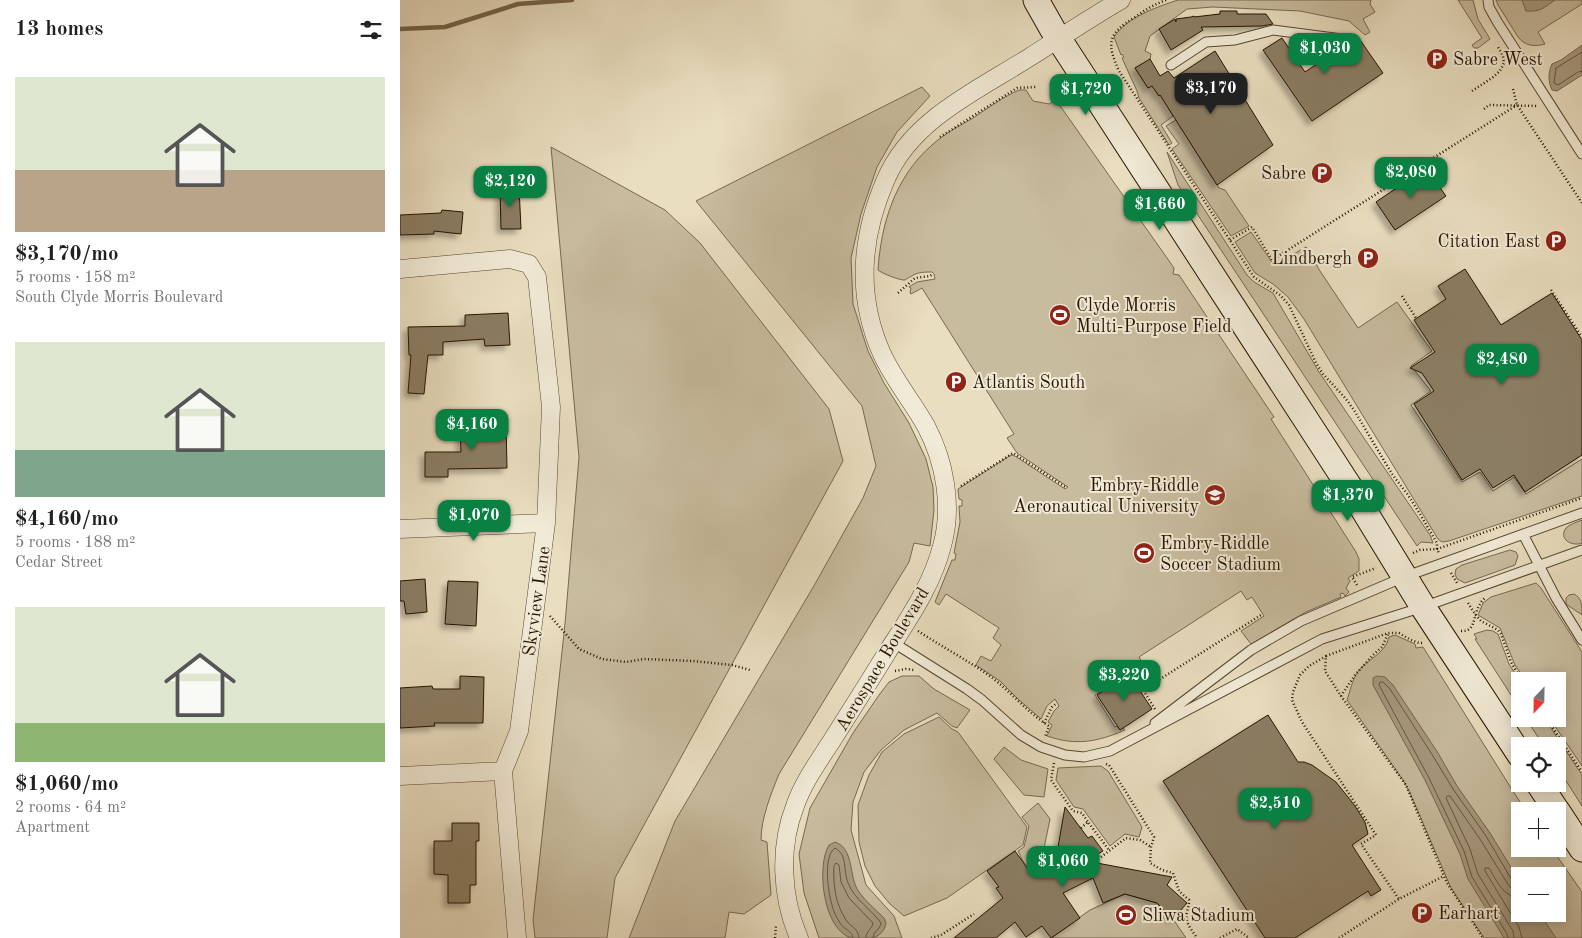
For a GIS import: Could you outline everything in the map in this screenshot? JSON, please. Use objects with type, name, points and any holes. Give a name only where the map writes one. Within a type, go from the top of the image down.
[{"type":"main road","points":[[1036,0],[1059,39],[1349,486],[1423,607],[1511,741]]},
{"type":"main road","points":[[1566,825],[1582,849]]},
{"type":"street","name":"Aerospace Boulevard","points":[[799,938],[787,899],[784,866],[787,834],[795,804],[815,767],[900,647],[935,567],[942,546],[947,503],[946,482],[936,450],[926,427],[883,354],[870,322],[866,303],[866,245],[872,220],[887,176],[905,148],[924,126],[952,105],[1121,0]]},
{"type":"street","name":"Skyview Lane","points":[[400,268],[510,258],[529,264],[537,277],[551,408],[546,523],[518,731],[504,771],[517,938]]},
{"type":"street","points":[[400,529],[546,523]]},
{"type":"street","points":[[400,776],[504,771]]},
{"type":"lane","points":[[1488,0],[1489,7],[1498,24],[1582,154]]},
{"type":"lane","points":[[1171,65],[1206,42],[1235,40],[1273,30],[1342,39]]},
{"type":"lane","points":[[1136,737],[1259,645],[1301,621],[1404,577],[1582,513]]},
{"type":"lane","points":[[1523,534],[1556,598],[1582,640]]},
{"type":"lane","points":[[900,647],[967,689],[982,700],[1020,735],[1041,747],[1065,755],[1084,757],[1110,751],[1322,639],[1423,607],[1582,550]]},
{"type":"path","points":[[1166,0],[1157,3],[1120,26],[1113,34],[1112,57],[1119,71],[1254,277],[1280,295],[1289,305],[1316,363],[1354,410],[1392,474],[1408,495],[1438,543],[1437,549],[1475,614],[1482,622],[1498,630],[1501,634],[1511,662],[1517,672]]},
{"type":"path","points":[[1472,91],[1500,71],[1504,63],[1503,56],[1494,40]]},
{"type":"path","points":[[938,138],[1017,88],[1036,87]]},
{"type":"path","points":[[1513,89],[1517,105],[1582,203]]},
{"type":"path","points":[[1484,110],[1490,105],[1538,106]]},
{"type":"path","points":[[1230,240],[1252,227],[1272,260],[1517,105]]},
{"type":"path","points":[[898,293],[915,278],[933,274]]},
{"type":"path","points":[[1551,290],[1582,337]]},
{"type":"path","points":[[1402,296],[1416,318]]},
{"type":"path","points":[[958,488],[1013,453],[1067,488]]},
{"type":"path","points":[[1560,506],[1582,498]]},
{"type":"path","points":[[1362,844],[1376,835],[1302,722],[1292,700],[1300,675],[1309,666],[1326,656],[1388,633],[1399,633],[1419,643],[1470,629],[1482,600],[1486,597]]},
{"type":"path","points":[[536,600],[579,649],[602,659],[626,662],[644,659],[693,661],[732,665],[750,670]]},
{"type":"path","points":[[1156,710],[1143,690],[1261,615]]},
{"type":"path","points":[[915,670],[906,669],[892,673],[900,647],[918,632],[922,624]]},
{"type":"path","points":[[918,632],[987,674],[1034,716],[1049,726],[1044,737],[1053,740]]},
{"type":"path","points":[[1326,656],[1326,670],[1341,696],[1406,785],[1447,883],[1483,938]]},
{"type":"path","points":[[1044,723],[1052,707],[1057,702]]},
{"type":"path","points":[[1553,728],[1582,772]]},
{"type":"path","points":[[1049,761],[1056,763],[1051,780],[1073,811],[1082,813],[1109,850]]},
{"type":"path","points":[[1104,762],[1109,766],[1154,837],[1150,863],[1162,870],[1173,873],[1179,891],[1189,900],[1186,915],[1187,923],[1197,938]]},
{"type":"path","points":[[1081,828],[1088,822]]},
{"type":"path","points":[[1100,857],[1126,838],[1140,840],[1151,847]]},
{"type":"path","points":[[1359,840],[1399,899]]},
{"type":"path","points":[[1340,938],[1399,899],[1444,876]]},
{"type":"path","points":[[931,938],[941,935],[974,914]]},
{"type":"path","points":[[1220,938],[1237,929],[1249,938]]},
{"type":"path","points":[[1346,934],[1350,938]]},
{"type":"shaded area","points":[[1178,0],[1371,0],[1370,4],[1375,12],[1363,19],[1370,32],[1365,35],[1349,21],[1300,11],[1213,7],[1187,9],[1150,36],[1145,51],[1151,54],[1150,60],[1135,68],[1148,88],[1163,79],[1154,88],[1159,96],[1170,90],[1161,96],[1173,116],[1161,125],[1172,143],[1169,145],[1139,98],[1122,58],[1124,57],[1121,55],[1114,37],[1134,18]]},
{"type":"shaded area","points":[[1458,0],[1473,0],[1478,19],[1490,39],[1478,48],[1474,48],[1472,45],[1482,38]]},
{"type":"shaded area","points":[[1496,0],[1582,0],[1582,4],[1538,32],[1545,44],[1533,45],[1527,44],[1518,37]]},
{"type":"shaded area","points":[[922,87],[930,96],[897,132],[877,167],[861,214],[851,258],[853,304],[868,351],[884,383],[909,423],[926,459],[933,487],[934,510],[930,546],[914,543],[909,562],[779,774],[767,806],[761,832],[761,840],[767,842],[771,895],[744,914],[729,912],[725,938],[629,938],[675,821],[815,584],[863,498],[876,466],[862,406],[696,201]]},
{"type":"shaded area","points":[[1019,90],[1026,90],[1033,101],[1049,104],[1056,100],[1174,268],[1173,274],[1179,275],[1274,417],[1271,419],[1359,559],[1359,571],[1348,578],[1350,581],[1346,588],[1349,592],[1345,596],[1343,593],[1340,594],[1341,597],[1306,612],[1251,644],[1241,631],[1264,616],[1252,597],[1247,600],[1241,591],[1139,657],[1143,664],[1095,695],[1115,727],[1117,726],[1120,730],[1123,728],[1125,730],[1096,740],[1077,742],[1047,736],[1052,725],[1048,722],[1059,706],[1055,699],[1047,706],[1041,719],[1000,681],[976,665],[981,656],[991,661],[1001,645],[993,638],[999,628],[946,594],[939,605],[935,602],[952,560],[955,560],[956,554],[954,553],[960,522],[959,506],[962,506],[958,489],[1011,455],[1065,489],[1068,487],[1017,453],[1007,438],[1014,434],[922,288],[910,293],[911,288],[909,287],[917,282],[935,279],[934,274],[932,272],[919,273],[903,280],[878,270],[882,236],[892,202],[908,172],[932,145],[1001,99]]},
{"type":"shaded area","points":[[1176,120],[1219,188],[1225,190],[1249,226],[1231,236],[1172,149],[1179,144],[1166,126]]},
{"type":"shaded area","points":[[551,147],[665,210],[700,243],[829,409],[843,461],[615,878],[607,938],[535,938],[533,920],[565,624],[579,457]]},
{"type":"shaded area","points":[[1167,152],[1247,275],[1254,282],[1273,293],[1319,372],[1430,535],[1433,543],[1421,542],[1417,546],[1178,185]]},
{"type":"shaded area","points":[[1251,232],[1274,265],[1306,247],[1358,328],[1397,302],[1432,351],[1411,366],[1431,391],[1411,405],[1462,482],[1480,472],[1493,491],[1514,477],[1526,494],[1582,459],[1582,496],[1449,541],[1442,542],[1438,539],[1304,319],[1288,297],[1273,284],[1255,273],[1235,242]]},
{"type":"shaded area","points":[[1582,520],[1582,543],[1570,543],[1564,536],[1566,528]]},
{"type":"shaded area","points":[[1510,550],[1516,552],[1518,556],[1515,565],[1465,583],[1457,579],[1456,569],[1462,565]]},
{"type":"shaded area","points":[[1536,583],[1582,652],[1582,766],[1566,742],[1566,737],[1562,737],[1556,728],[1566,728],[1566,672],[1520,672],[1515,665],[1500,628],[1478,615],[1483,603],[1491,597]]},
{"type":"shaded area","points":[[1574,594],[1582,605],[1582,615],[1566,604],[1566,598]]},
{"type":"shaded area","points":[[1487,630],[1498,634],[1509,664],[1514,672],[1511,672],[1511,695],[1475,639],[1477,639],[1474,634]]},
{"type":"shaded area","points":[[1395,635],[1415,644],[1416,648],[1423,647],[1511,788],[1511,792],[1514,792],[1520,802],[1511,802],[1511,857],[1558,857],[1565,867],[1511,867],[1511,922],[1566,922],[1566,869],[1582,892],[1582,938],[1484,938],[1451,888],[1403,780],[1347,700],[1357,673],[1387,643],[1389,637]]},
{"type":"shaded area","points":[[902,676],[919,676],[934,689],[970,710],[957,728],[937,713],[904,730],[881,750],[864,772],[853,802],[851,830],[866,885],[894,916],[902,938],[819,938],[804,893],[799,854],[810,808],[853,733],[879,695],[889,682]]},
{"type":"shaded area","points":[[939,717],[958,732],[1027,827],[1023,845],[947,898],[904,916],[890,904],[875,886],[865,866],[859,842],[858,805],[869,775],[882,752],[904,734]]},
{"type":"shaded area","points":[[1532,728],[1551,728],[1557,737],[1538,737]]},
{"type":"shaded area","points":[[1004,747],[1021,760],[1048,769],[1044,797],[1024,795],[994,759]]},
{"type":"shaded area","points":[[1566,751],[1582,775],[1582,806],[1566,781]]},
{"type":"shaded area","points":[[1101,766],[1108,771],[1142,827],[1139,837],[1125,834],[1110,846],[1083,809],[1074,807],[1056,780],[1058,768]]},
{"type":"shaded area","points":[[1038,803],[1050,819],[1042,858],[1027,869],[1018,851],[1024,847],[1029,826],[1022,817]]},
{"type":"shaded area","name":"Sliwa Stadium","points":[[1125,894],[1157,903],[1173,919],[1186,938],[1051,938],[1090,910]]},
{"type":"water","points":[[1522,0],[1555,0],[1542,9],[1526,11]]},
{"type":"water","points":[[1582,45],[1582,75],[1557,91],[1552,90],[1549,77],[1552,64]]},
{"type":"water","points":[[1377,676],[1385,677],[1393,685],[1511,867],[1511,922],[1545,922],[1556,938],[1504,938],[1468,879],[1460,854],[1425,780],[1373,685],[1373,678]]},
{"type":"water","points":[[835,842],[846,851],[853,879],[859,892],[884,918],[885,927],[877,936],[871,938],[852,938],[842,933],[834,923],[825,897],[823,867],[829,845]]},
{"type":"building","points":[[1220,11],[1237,11],[1237,14],[1266,14],[1273,24],[1262,26],[1201,27],[1203,30],[1171,50],[1159,29],[1175,19],[1176,22],[1176,19],[1220,14]]},
{"type":"building","points":[[1358,37],[1383,73],[1312,121],[1263,50],[1282,38],[1305,72]]},
{"type":"building","points":[[1215,51],[1273,145],[1217,185],[1160,95],[1152,86],[1148,88],[1135,68],[1150,59],[1160,76],[1168,71],[1174,78]]},
{"type":"building","points":[[1426,168],[1446,196],[1395,230],[1376,202]]},
{"type":"building","points":[[500,187],[519,187],[521,229],[501,229]]},
{"type":"building","points":[[442,210],[463,212],[461,234],[434,231],[434,234],[400,235],[400,215],[441,213]]},
{"type":"building","points":[[1465,269],[1501,325],[1552,293],[1582,340],[1582,455],[1525,492],[1514,475],[1493,488],[1480,469],[1462,480],[1414,404],[1434,391],[1422,373],[1410,368],[1435,352],[1414,320],[1446,299],[1438,286]]},
{"type":"building","points":[[508,313],[510,345],[485,346],[484,339],[443,342],[443,355],[428,355],[424,394],[408,393],[411,355],[409,355],[408,327],[465,326],[465,315]]},
{"type":"building","points":[[460,425],[506,425],[507,468],[448,469],[448,477],[425,477],[425,452],[461,452]]},
{"type":"building","points":[[425,579],[427,612],[406,614],[404,601],[400,601],[400,581]]},
{"type":"building","points":[[448,581],[478,582],[476,626],[445,624]]},
{"type":"building","points":[[1129,674],[1152,709],[1120,730],[1097,695]]},
{"type":"building","points":[[460,676],[484,677],[483,723],[434,723],[435,726],[400,728],[400,688],[432,686],[433,689],[460,689]]},
{"type":"building","points":[[1268,715],[1298,762],[1312,765],[1336,782],[1355,806],[1365,822],[1368,834],[1352,845],[1381,890],[1371,896],[1368,891],[1295,938],[1265,938],[1163,781]]},
{"type":"building","points":[[1065,807],[1088,838],[1092,836],[1103,851],[1086,861],[1172,877],[1167,885],[1187,903],[1173,919],[1157,903],[1125,894],[1103,903],[1093,878],[1063,893],[1080,918],[1051,938],[1042,926],[1026,937],[1015,922],[996,938],[954,938],[1003,898],[996,888],[999,887],[987,871],[1015,851],[1031,873],[1057,853]]},
{"type":"building","points":[[452,823],[479,823],[479,841],[476,841],[476,885],[470,885],[470,903],[448,903],[448,875],[434,874],[434,841],[452,841]]},
{"type":"waterway","points":[[400,29],[445,27],[518,4],[572,0]]},
{"type":"place","name":"Sabre West","points":[[1437,59]]},
{"type":"place","name":"Sabre","points":[[1322,173]]},
{"type":"place","name":"Citation East","points":[[1556,241]]},
{"type":"place","name":"Lindbergh","points":[[1368,258]]},
{"type":"place","name":"Clyde Morris Multi-Purpose Field","points":[[1060,315]]},
{"type":"place","name":"Atlantis South","points":[[956,382]]},
{"type":"place","name":"Embry-Riddle Aeronautical University","points":[[1215,495]]},
{"type":"place","name":"Embry-Riddle Soccer Stadium","points":[[1144,553]]},
{"type":"place","name":"Earhart","points":[[1422,913]]},
{"type":"place","name":"Sliwa Stadium","points":[[1126,915]]}]
